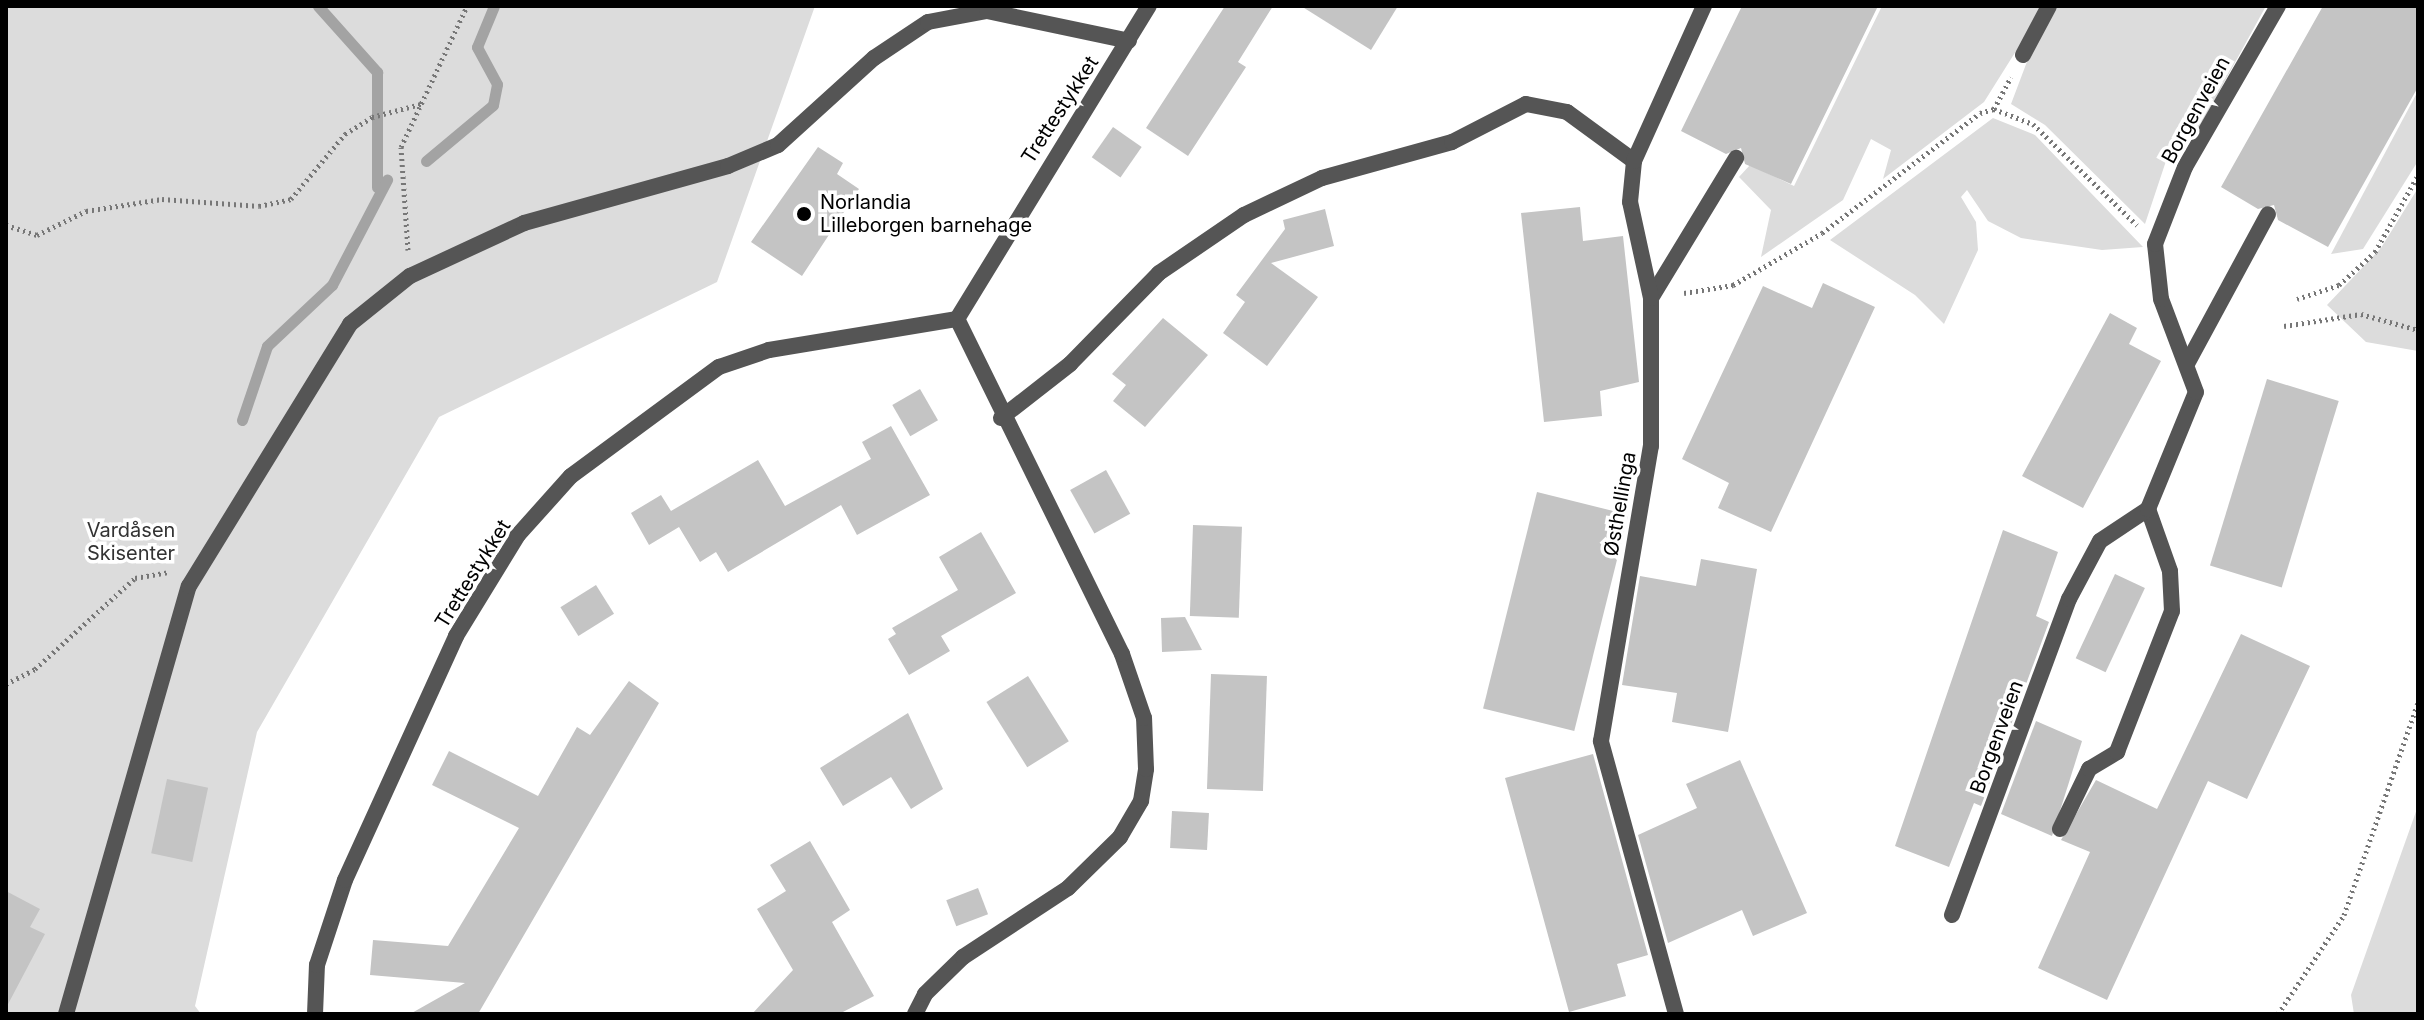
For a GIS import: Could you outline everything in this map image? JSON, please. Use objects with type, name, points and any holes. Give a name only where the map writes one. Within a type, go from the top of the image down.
[{"type":"street","name":"Trettestykket","points":[[315,1014],[317,965],[345,880],[404,743],[456,636],[518,535],[571,476],[719,367],[769,350],[957,319],[1048,162],[1149,6]]},
{"type":"street","name":"Østhellinga","points":[[1676,1014],[1601,741],[1651,446],[1651,298],[1630,202],[1634,161],[1704,6]]},
{"type":"street","points":[[2023,55],[2049,6]]},
{"type":"street","name":"Borgenveien","points":[[1952,915],[2069,599],[2100,541],[2148,509],[2196,392],[2188,362],[2161,299],[2155,244],[2185,167],[2278,6]]},
{"type":"street","points":[[66,1014],[189,586],[350,324],[410,276],[524,223],[728,166],[778,145],[874,58],[928,22],[987,11],[1129,41]]},
{"type":"street","points":[[1001,418],[1070,364],[1159,273],[1244,215],[1322,178],[1452,142],[1526,104],[1567,112],[1634,161]]},
{"type":"street","points":[[1651,298],[1736,158]]},
{"type":"street","points":[[2188,362],[2268,214]]},
{"type":"street","points":[[915,1014],[925,994],[963,957],[1068,888],[1120,837],[1141,801],[1146,769],[1144,718],[1122,654],[1001,418],[957,319]]},
{"type":"street","points":[[2060,829],[2089,769],[2117,752],[2172,611],[2170,571],[2148,509]]},
{"type":"path","points":[[410,276],[401,147],[467,6]]},
{"type":"path","points":[[1994,109],[2023,55]]},
{"type":"path","points":[[6,225],[37,235],[86,211],[162,199],[259,206],[291,199],[345,134],[372,117],[421,104]]},
{"type":"path","points":[[1651,298],[1733,285],[1822,233],[1980,113],[1994,109],[2033,124],[2155,244]]},
{"type":"path","points":[[2297,299],[2339,285],[2375,252],[2418,175]]},
{"type":"path","points":[[2284,326],[2361,314],[2418,330]]},
{"type":"path","points":[[6,684],[35,669],[135,578],[168,572],[189,586]]},
{"type":"path","points":[[2278,1014],[2344,915],[2418,703]]},
{"type":"green space","name":"Vardåsen Skisenter","points":[[6,6],[815,6],[717,282],[439,417],[257,732],[195,1006],[201,1014],[6,1014]]},
{"type":"green space","points":[[1882,6],[2266,6],[2198,130],[2170,149],[2145,224],[2045,125],[2011,104],[2028,59],[2016,51],[1984,102],[1883,179],[1891,150],[1871,139],[1843,200],[1761,257],[1771,210],[1739,177],[1750,165],[1794,186]]},
{"type":"green space","points":[[2418,91],[2418,161],[2363,249],[2331,254]]},
{"type":"green space","points":[[1993,118],[2035,135],[2143,247],[2102,250],[2021,238],[1988,221],[1967,190],[1961,197],[1976,222],[1978,250],[1944,324],[1915,295],[1830,240]]},
{"type":"green space","points":[[2418,188],[2418,351],[2366,342],[2327,305],[2381,248]]},
{"type":"green space","points":[[2418,806],[2418,1014],[2354,1014],[2351,995]]},
{"type":"building","points":[[1225,6],[1273,6],[1238,62],[1246,67],[1188,156],[1146,128]]},
{"type":"building","points":[[1301,6],[1398,6],[1371,50]]},
{"type":"building","points":[[1742,6],[1878,6],[1791,184],[1745,164],[1741,148],[1726,154],[1681,131]]},
{"type":"building","points":[[2323,6],[2418,6],[2418,87],[2328,247],[2278,220],[2274,205],[2258,209],[2221,187]]},
{"type":"building","points":[[1113,127],[1142,147],[1120,177],[1092,157]]},
{"type":"building","points":[[818,147],[843,163],[837,174],[859,189],[802,276],[751,242]]},
{"type":"building","points":[[1580,207],[1583,241],[1623,236],[1639,382],[1600,391],[1602,416],[1544,422],[1521,213]]},
{"type":"building","points":[[1325,209],[1334,246],[1271,263],[1318,297],[1267,366],[1223,333],[1245,302],[1236,295],[1285,229],[1283,220]]},
{"type":"building","points":[[1823,283],[1875,307],[1771,532],[1718,508],[1729,483],[1682,459],[1763,286],[1812,308]]},
{"type":"building","points":[[2110,313],[2137,328],[2129,344],[2161,361],[2083,508],[2022,476]]},
{"type":"building","points":[[1163,318],[1208,355],[1145,427],[1113,401],[1126,385],[1112,374]]},
{"type":"building","points":[[2267,379],[2339,401],[2282,587],[2210,565]]},
{"type":"building","points":[[920,389],[938,420],[910,436],[892,405]]},
{"type":"building","points":[[891,426],[930,495],[857,535],[841,505],[728,572],[716,552],[700,562],[679,527],[649,545],[631,513],[661,495],[671,511],[758,460],[785,506],[871,459],[862,442]]},
{"type":"building","points":[[1106,470],[1130,514],[1094,534],[1070,490]]},
{"type":"building","points":[[1537,492],[1628,515],[1574,731],[1483,708]]},
{"type":"building","points":[[1193,525],[1242,527],[1239,618],[1190,616]]},
{"type":"building","points":[[2003,530],[2058,552],[2036,616],[2049,622],[1981,806],[1974,803],[1949,867],[1895,846]]},
{"type":"building","points":[[981,532],[1016,593],[941,636],[950,651],[909,675],[888,639],[896,634],[892,628],[958,590],[939,557]]},
{"type":"building","points":[[1701,559],[1757,569],[1728,732],[1672,722],[1677,693],[1622,685],[1640,576],[1696,586]]},
{"type":"building","points":[[2115,574],[2145,588],[2106,672],[2076,658]]},
{"type":"building","points":[[596,585],[614,614],[578,636],[560,607]]},
{"type":"building","points":[[1185,617],[1202,650],[1162,652],[1161,618]]},
{"type":"building","points":[[2241,634],[2310,666],[2247,799],[2208,781],[2107,1000],[2038,968],[2090,852],[2061,840],[2096,780],[2157,809]]},
{"type":"building","points":[[1211,674],[1267,676],[1263,791],[1207,789]]},
{"type":"building","points":[[1028,676],[1069,741],[1027,767],[986,702]]},
{"type":"building","points":[[629,681],[659,703],[478,1014],[410,1014],[465,983],[370,975],[373,940],[448,946],[519,828],[432,785],[449,751],[538,796],[577,727],[590,735]]},
{"type":"building","points":[[908,713],[943,789],[911,809],[891,777],[843,806],[820,768]]},
{"type":"building","points":[[2036,721],[2082,741],[2052,836],[2001,814]]},
{"type":"building","points":[[1593,754],[1648,955],[1617,964],[1626,996],[1569,1012],[1505,778]]},
{"type":"building","points":[[1740,760],[1807,913],[1753,936],[1742,910],[1668,943],[1638,835],[1697,808],[1686,784]]},
{"type":"building","points":[[167,779],[208,788],[192,862],[151,853]]},
{"type":"building","points":[[1172,811],[1209,813],[1207,850],[1170,848]]},
{"type":"building","points":[[810,841],[850,910],[832,922],[874,996],[839,1014],[752,1014],[793,970],[757,909],[786,891],[770,865]]},
{"type":"building","points":[[978,888],[988,914],[956,926],[946,900]]},
{"type":"building","points":[[6,891],[40,909],[30,927],[45,934],[6,1008]]},
{"type":"waterway","points":[[318,6],[377,72],[377,187]]},
{"type":"waterway","points":[[426,161],[493,105],[497,84],[477,47],[494,6]]},
{"type":"waterway","points":[[242,420],[267,346],[332,285],[387,180]]},
{"type":"place","name":"Norlandia Lilleborgen barnehage","points":[[804,214]]}]
